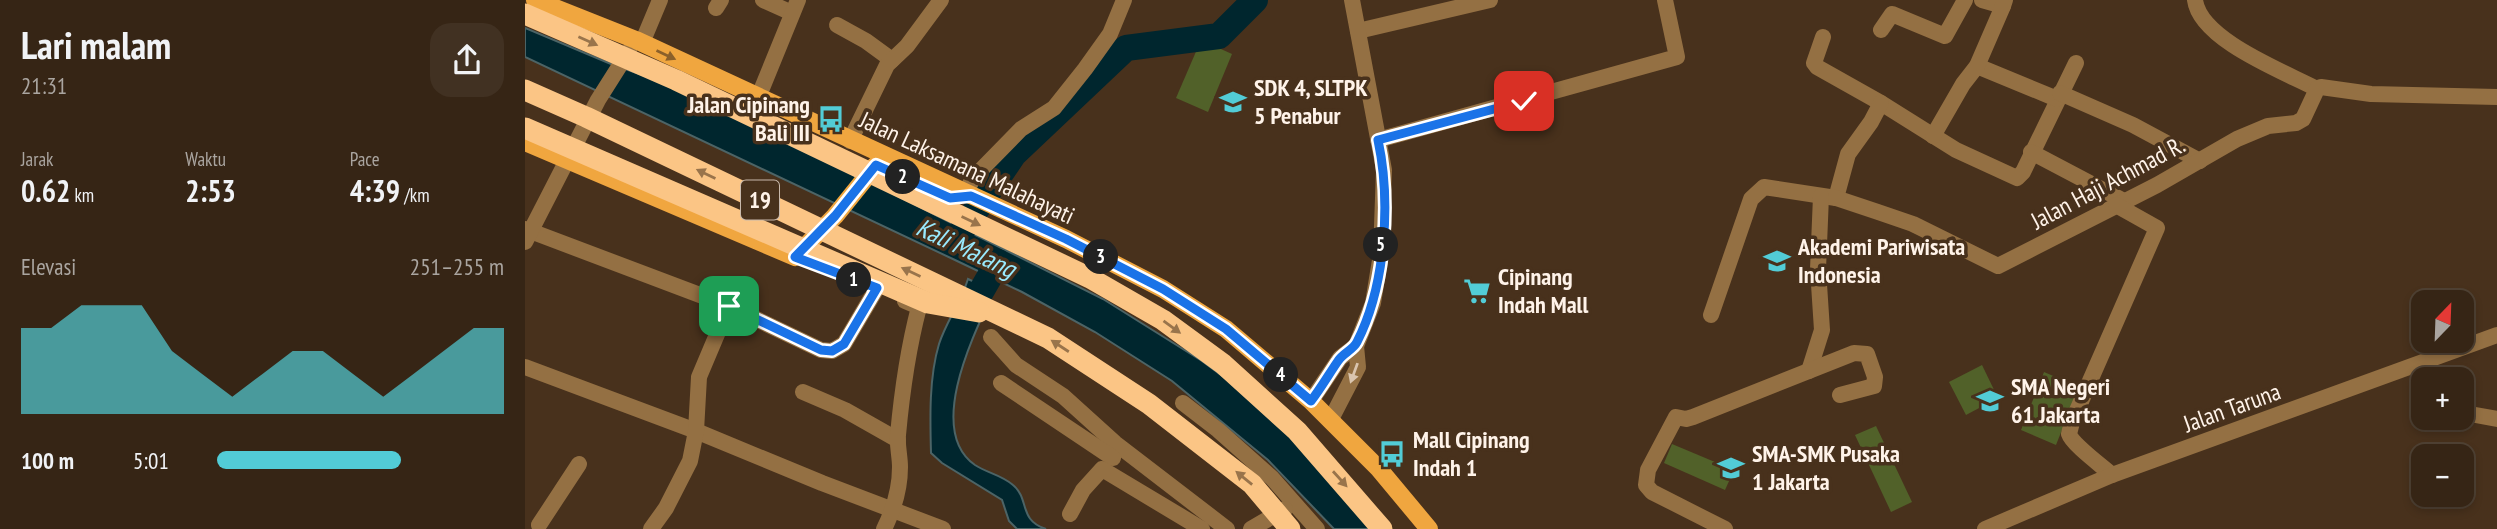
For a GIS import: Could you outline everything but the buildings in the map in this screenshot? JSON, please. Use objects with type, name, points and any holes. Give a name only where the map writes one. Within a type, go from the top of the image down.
[{"type":"highway","points":[[525,14],[677,80],[1065,266],[1163,320],[1223,364],[1297,431],[1382,529]]},
{"type":"highway","name":"19","points":[[525,90],[1048,338],[1149,404],[1252,484],[1290,529]]},
{"type":"highway","points":[[525,128],[928,303],[995,312]]},
{"type":"main road","name":"Jalan Laksamana Malahayati","points":[[535,0],[639,42],[1006,211],[1163,289],[1226,329],[1311,401],[1395,487],[1429,529]]},
{"type":"main road","points":[[765,102],[786,122],[874,167],[950,198],[970,195]]},
{"type":"main road","points":[[525,142],[801,251],[835,216],[874,167]]},
{"type":"street","points":[[660,0],[639,42],[621,62],[599,100],[527,234],[729,306],[821,350],[832,351],[844,344],[877,288]]},
{"type":"street","points":[[763,0],[795,6],[765,102]]},
{"type":"street","points":[[849,141],[887,65],[907,46],[941,0]]},
{"type":"street","points":[[970,195],[974,177],[1021,129],[1054,108],[1085,69],[1110,34],[1124,0]]},
{"type":"street","points":[[1330,421],[1358,368],[1356,346],[1373,303],[1381,254],[1384,170],[1352,0]]},
{"type":"street","points":[[1358,31],[1490,0]]},
{"type":"street","points":[[1378,140],[1677,58],[1665,0]]},
{"type":"street","points":[[1881,30],[1891,14],[1945,36],[1965,0]]},
{"type":"street","points":[[1933,136],[1963,83],[1977,66],[2004,3],[1982,0]]},
{"type":"street","points":[[2190,2],[2204,21],[2224,38],[2318,89],[2325,87],[2371,94],[2497,97]]},
{"type":"street","points":[[837,25],[892,60]]},
{"type":"street","points":[[1823,37],[1815,57],[1814,63],[1817,67],[1956,150],[2017,178],[2023,172],[2076,62]]},
{"type":"street","points":[[1977,66],[2133,125],[2200,161]]},
{"type":"street","name":"Jalan Haji Achmad R.","points":[[1829,197],[1913,224],[1998,266],[2237,139],[2259,129],[2296,123],[2302,119],[2318,89]]},
{"type":"street","points":[[1809,371],[1822,330],[1818,270],[1829,197],[1848,154],[1881,103]]},
{"type":"street","points":[[2031,152],[2158,228],[2069,434],[2076,445],[2112,475]]},
{"type":"street","points":[[1711,315],[1751,199],[1760,188],[1768,186],[1829,197]]},
{"type":"street","points":[[801,251],[919,307],[905,374],[898,440],[900,466],[894,509],[884,529]]},
{"type":"street","points":[[651,529],[666,508],[690,461],[696,431],[699,377],[729,306]]},
{"type":"street","name":"Jalan Taruna","points":[[1985,529],[2112,475],[2497,335]]},
{"type":"street","points":[[991,337],[1016,365],[1063,396],[1114,460],[1202,529]]},
{"type":"street","points":[[1311,401],[1340,358],[1356,346]]},
{"type":"street","points":[[1725,529],[1652,492],[1646,485],[1648,470],[1676,418],[1693,417],[1854,353],[1867,354],[1875,377],[1874,386],[1840,395]]},
{"type":"street","points":[[525,367],[696,431],[833,488],[943,529]]},
{"type":"street","points":[[1001,383],[1114,460],[1227,529]]},
{"type":"street","points":[[803,392],[845,410],[898,440]]},
{"type":"street","points":[[1183,403],[1272,478],[1317,529]]},
{"type":"street","points":[[2474,415],[2497,419]]},
{"type":"street","points":[[1070,514],[1083,490],[1114,460]]},
{"type":"street","points":[[536,524],[579,464]]},
{"type":"street","points":[[1251,529],[1295,504]]},
{"type":"green space","points":[[1201,40],[1232,54],[1208,112],[1176,98]]},
{"type":"green space","points":[[1982,365],[1998,398],[1966,415],[1949,382]]},
{"type":"green space","points":[[2044,372],[2079,387],[2056,445],[2021,430]]},
{"type":"green space","points":[[1876,426],[1912,502],[1891,512],[1855,435]]},
{"type":"green space","points":[[1672,444],[1734,470],[1725,490],[1664,463]]},
{"type":"water","name":"Kali Malang","points":[[525,28],[611,64],[688,91],[1103,299],[1202,361],[1244,392],[1327,472],[1376,529],[1334,529],[1268,460],[1172,381],[1095,332],[1022,292],[525,57]]},
{"type":"water","points":[[968,279],[994,291],[966,355],[954,405],[954,429],[961,449],[975,465],[1013,485],[1031,520],[1046,529],[1017,529],[1009,521],[1002,500],[942,463],[931,453],[933,370],[942,336]]},
{"type":"waterway","name":"Kali Malang","points":[[955,241],[1014,154],[1126,48],[1219,36],[1255,0]]},
{"type":"waterway","name":"Kali Malang","points":[[967,316],[998,262]]},
{"type":"place","name":"SDK 4, SLTPK 5 Penabur","points":[[1233,102]]},
{"type":"place","name":"Jalan Cipinang Bali III","points":[[831,119]]},
{"type":"place","name":"Akademi Pariwisata Indonesia","points":[[1777,261]]},
{"type":"place","name":"Cipinang Indah Mall","points":[[1477,291]]},
{"type":"place","name":"SMA Negeri 61 Jakarta","points":[[1990,401]]},
{"type":"place","name":"Mall Cipinang Indah 1","points":[[1392,454]]},
{"type":"place","name":"SMA-SMK Pusaka 1 Jakarta","points":[[1731,468]]},
{"type":"route","points":[[729,306],[821,350],[832,351],[844,344],[877,288],[795,257],[835,216],[876,165],[950,198],[971,196],[1066,239],[1163,289],[1226,329],[1311,401],[1340,358],[1356,346],[1373,303],[1381,254],[1384,209],[1384,170],[1378,140],[1524,101]]}]
